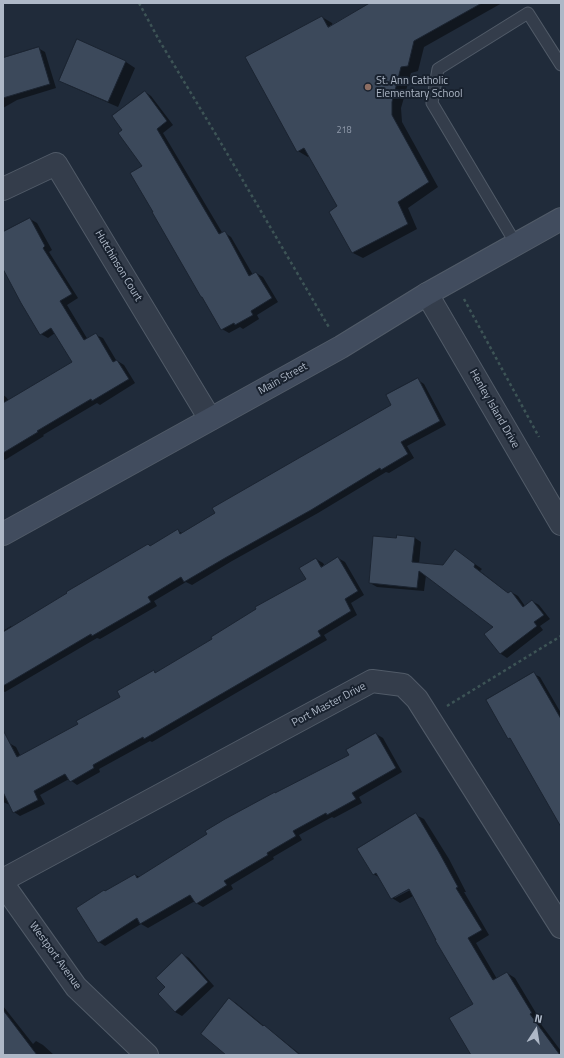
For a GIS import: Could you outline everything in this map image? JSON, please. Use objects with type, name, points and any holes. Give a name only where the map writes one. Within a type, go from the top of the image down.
[{"type":"main road","name":"Main Street","points":[[3,534],[341,348],[427,294],[561,219]]},
{"type":"street","name":"Hutchinson Court","points":[[3,190],[56,164],[210,419]]},
{"type":"street","name":"Henley Island Drive","points":[[427,294],[561,524]]},
{"type":"street","name":"Port Master Drive","points":[[3,880],[372,681],[403,685],[418,699],[561,927]]},
{"type":"street","name":"Westport Avenue","points":[[3,884],[76,987],[147,1055]]},
{"type":"lane","points":[[516,244],[432,103],[438,69],[528,13],[561,65]]},
{"type":"path","points":[[139,3],[159,40],[341,348]]},
{"type":"path","points":[[467,307],[540,438]]},
{"type":"path","points":[[429,717],[561,636]]},
{"type":"building","points":[[370,3],[482,3],[414,41],[408,66],[401,67],[392,102],[392,115],[429,182],[398,202],[408,224],[352,253],[329,212],[337,206],[304,148],[297,152],[245,57],[322,16],[328,27]]},
{"type":"building","points":[[77,39],[126,61],[108,102],[59,81]]},
{"type":"building","points":[[39,47],[50,84],[3,98],[3,58]]},
{"type":"building","points":[[145,91],[167,121],[157,129],[219,234],[225,231],[249,276],[256,272],[272,298],[251,311],[253,315],[235,325],[234,323],[221,330],[130,173],[142,166],[118,133],[122,130],[112,116]]},
{"type":"building","points":[[30,218],[45,246],[43,248],[72,294],[60,301],[84,340],[96,333],[113,362],[117,360],[129,379],[92,401],[91,399],[3,453],[3,403],[72,362],[51,328],[40,335],[3,269],[3,232]]},
{"type":"building","points":[[418,378],[440,421],[401,442],[408,454],[381,470],[380,468],[311,510],[184,582],[181,577],[148,597],[151,602],[92,636],[91,634],[3,686],[3,632],[67,593],[66,592],[148,544],[150,546],[178,529],[180,534],[215,513],[212,508],[391,405],[386,395]]},
{"type":"building","points":[[397,535],[415,537],[412,562],[443,565],[455,549],[475,564],[474,567],[508,593],[511,591],[523,607],[532,600],[544,615],[534,622],[537,626],[500,654],[484,634],[493,627],[419,571],[417,588],[369,583],[373,536],[396,538]]},
{"type":"building","points":[[338,557],[358,591],[345,599],[351,611],[318,631],[321,636],[144,739],[143,737],[93,765],[94,768],[70,782],[65,774],[34,791],[38,800],[13,813],[3,792],[3,730],[17,757],[78,724],[76,721],[120,697],[117,691],[154,670],[155,673],[212,639],[211,637],[256,609],[255,607],[306,579],[299,568],[316,558],[321,567]]},
{"type":"building","points":[[534,672],[561,719],[561,827],[510,738],[508,739],[486,700]]},
{"type":"building","points":[[376,733],[396,768],[352,793],[356,799],[293,831],[296,836],[267,853],[268,855],[224,881],[227,885],[196,904],[190,895],[140,924],[137,918],[98,943],[76,908],[104,890],[105,891],[135,874],[137,878],[207,834],[205,831],[225,819],[349,755],[346,750]]},
{"type":"building","points":[[416,813],[458,887],[456,888],[482,930],[468,938],[493,980],[507,972],[532,1013],[530,1014],[560,1055],[471,1055],[449,1018],[473,1004],[435,940],[409,889],[391,899],[376,873],[373,875],[357,849]]},
{"type":"building","points":[[182,953],[208,982],[175,1012],[158,994],[165,987],[156,978]]},
{"type":"building","points":[[229,998],[300,1055],[226,1055],[201,1034]]},
{"type":"building","points":[[3,1010],[37,1055],[3,1055]]},
{"type":"place","name":"St. Ann Catholic Elementary School","points":[[368,87]]}]
